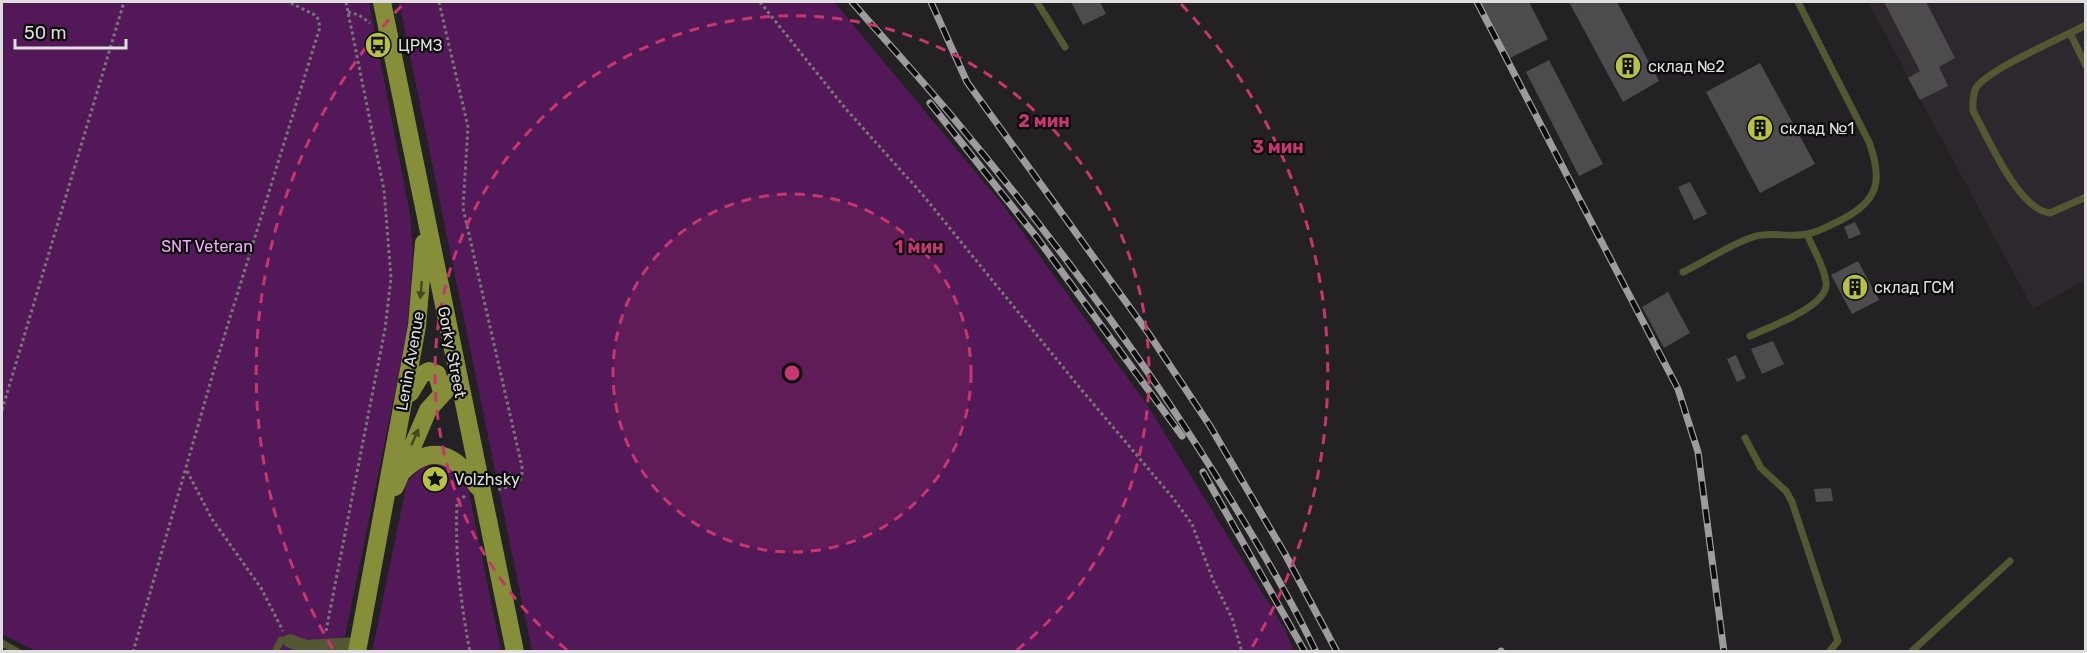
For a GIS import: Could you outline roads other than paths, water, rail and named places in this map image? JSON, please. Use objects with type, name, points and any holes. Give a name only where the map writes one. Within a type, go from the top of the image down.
[{"type":"main road","points":[[381,2],[425,211]]},
{"type":"main road","name":"Gorky Street","points":[[425,211],[457,378],[515,651]]},
{"type":"main road","name":"Lenin Avenue","points":[[358,647],[417,326],[425,211]]},
{"type":"main road","points":[[401,410],[414,383],[421,375],[429,371],[437,374],[442,392]]},
{"type":"main road","name":"Lenin Avenue","points":[[385,510],[416,433],[442,392],[457,378]]},
{"type":"main road","points":[[400,474],[416,460],[425,456],[447,457],[458,462],[482,493]]},
{"type":"street","points":[[290,641],[306,647],[358,647]]},
{"type":"lane","points":[[1037,2],[1065,47]]},
{"type":"lane","points":[[1683,273],[1752,237],[1765,234],[1807,234],[1859,211],[1869,200],[1876,184],[1876,163],[1798,2]]},
{"type":"lane","points":[[2085,25],[1993,73],[1976,88],[1972,99],[1973,111],[2010,177],[2037,210],[2050,213],[2085,197]]},
{"type":"lane","points":[[2070,33],[2085,66]]},
{"type":"lane","points":[[1750,336],[1814,305],[1824,296],[1826,281],[1807,234]]},
{"type":"lane","points":[[1745,438],[1761,468],[1786,491],[1792,502],[1838,641],[1829,651]]},
{"type":"lane","points":[[1911,651],[2010,561]]},
{"type":"lane","points":[[275,651],[281,640],[290,641]]},
{"type":"lane","points":[[2,644],[18,651]]},
{"type":"railway","points":[[852,2],[988,160],[1100,304],[1169,403],[1234,505],[1287,596],[1316,652]]},
{"type":"railway","points":[[931,2],[967,82],[1149,334],[1210,426],[1285,554],[1337,652]]},
{"type":"railway","points":[[1477,2],[1678,389],[1698,452],[1724,652]]},
{"type":"railway","points":[[930,103],[1038,239],[1182,436]]},
{"type":"railway","points":[[1203,472],[1305,652]]},
{"type":"place","name":"ЦРМЗ","points":[[378,45]]},
{"type":"place","name":"склад №2","points":[[1628,66]]},
{"type":"place","name":"склад №1","points":[[1760,128]]},
{"type":"place","name":"склад ГСМ","points":[[1855,287]]},
{"type":"place","name":"Volzhsky","points":[[435,479]]},
{"type":"park label","name":"SNT Veteran","points":[[207,246]]}]
